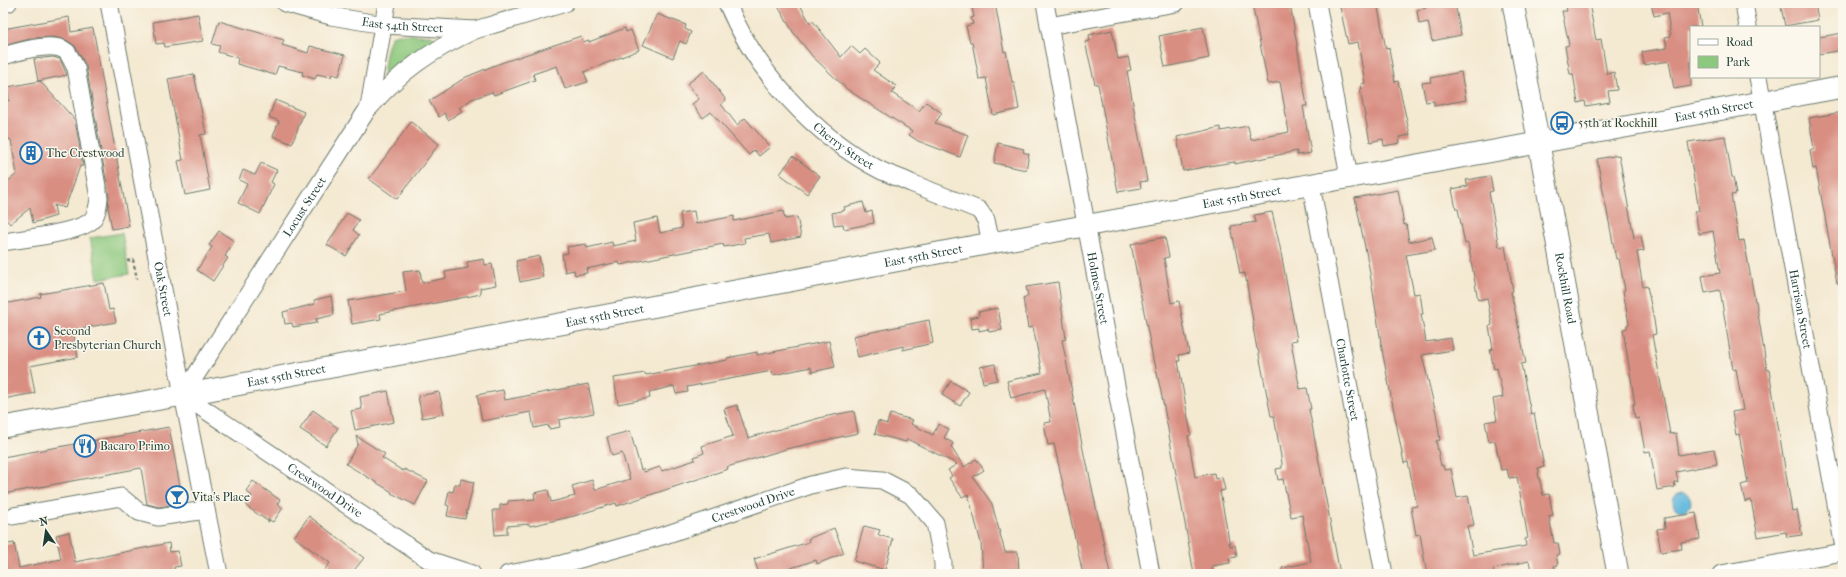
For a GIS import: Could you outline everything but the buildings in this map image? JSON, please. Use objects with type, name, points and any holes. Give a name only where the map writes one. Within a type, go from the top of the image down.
[{"type":"main road","name":"Rockhill Road","points":[[1513,3],[1618,574]]},
{"type":"main road","name":"East 55th Street","points":[[3,427],[183,395],[991,243],[1843,87]]},
{"type":"street","points":[[3,4],[8,3]]},
{"type":"street","name":"Oak Street","points":[[109,3],[183,395],[219,574]]},
{"type":"street","name":"East 54th Street","points":[[285,3],[331,16],[384,25],[475,30]]},
{"type":"street","name":"Locust Street","points":[[183,395],[369,107],[387,3]]},
{"type":"street","name":"East 54th Street","points":[[369,107],[387,86],[403,72],[416,63],[475,30],[565,3]]},
{"type":"street","name":"Holmes Street","points":[[1045,3],[1151,574]]},
{"type":"street","points":[[1049,26],[1176,3]]},
{"type":"street","points":[[1317,3],[1349,178]]},
{"type":"street","points":[[1744,3],[1748,26]]},
{"type":"street","name":"Cherry Street","points":[[726,5],[741,33],[763,68],[809,120],[841,146],[880,170],[979,210],[986,220],[991,243]]},
{"type":"street","points":[[3,56],[48,46],[59,47],[67,52],[76,68],[100,198],[98,210],[90,221],[76,228],[27,239],[3,242]]},
{"type":"street","name":"Harrison Street","points":[[1758,78],[1843,542]]},
{"type":"street","name":"Charlotte Street","points":[[1311,185],[1384,574]]},
{"type":"street","name":"Crestwood Drive","points":[[183,395],[428,560],[447,570],[472,574]]},
{"type":"street","name":"Crestwood Drive","points":[[508,574],[562,564],[665,535],[811,484],[846,477],[882,480],[911,494],[935,523],[943,563],[943,574]]},
{"type":"street","points":[[12,516],[121,496],[140,512],[158,517],[206,510]]},
{"type":"street","points":[[1721,574],[1843,552]]},
{"type":"path","points":[[127,261],[134,260],[137,279]]},
{"type":"green space","points":[[398,34],[433,36],[436,39],[435,43],[392,74],[387,75],[384,73],[387,49],[392,36]]},
{"type":"green space","points":[[122,233],[129,274],[98,279],[90,238]]},
{"type":"water","points":[[1682,493],[1688,496],[1691,502],[1688,508],[1682,511],[1676,508],[1673,502],[1676,496]]},
{"type":"place","name":"55th at Rockhill","points":[[1562,123]]},
{"type":"place","name":"The Crestwood","points":[[31,153]]},
{"type":"place","name":"Second Presbyterian Church","points":[[39,338]]},
{"type":"place","name":"Bacaro Primo","points":[[85,446]]},
{"type":"place","name":"Vita's Place","points":[[177,497]]}]
